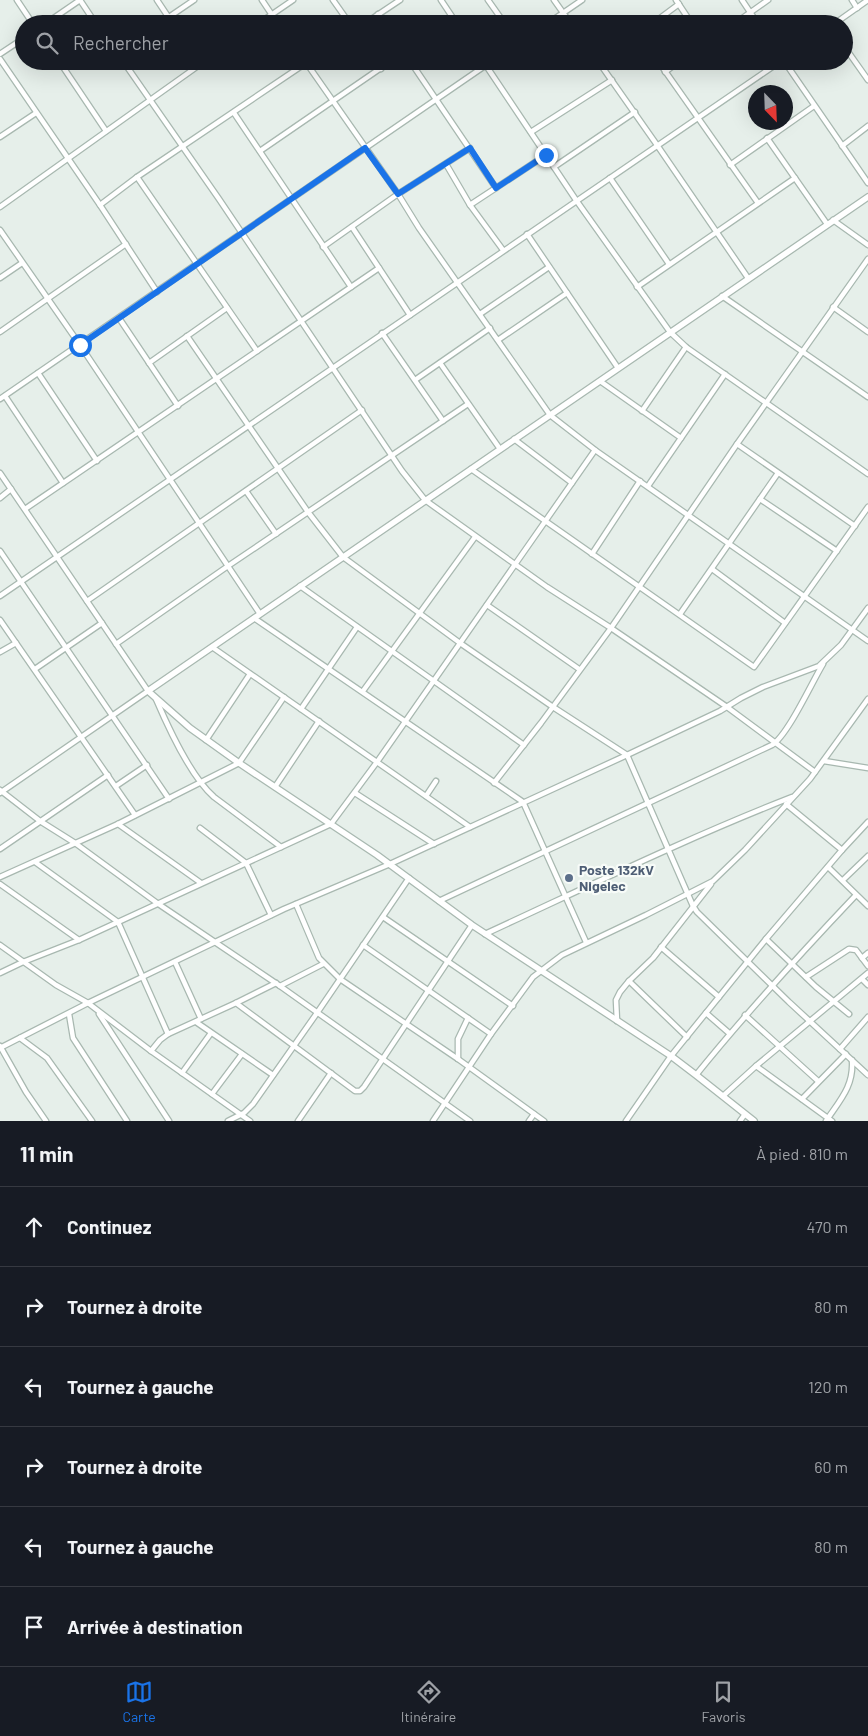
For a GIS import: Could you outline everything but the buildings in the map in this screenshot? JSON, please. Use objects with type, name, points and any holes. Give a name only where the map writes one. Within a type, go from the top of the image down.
[{"type":"street","points":[[17,0],[28,15]]},
{"type":"street","points":[[58,15],[80,0],[90,15]]},
{"type":"street","points":[[157,0],[168,15]]},
{"type":"street","points":[[172,15],[194,0]]},
{"type":"street","points":[[262,0],[272,14],[293,0]]},
{"type":"street","points":[[333,0],[344,15]]},
{"type":"street","points":[[378,14],[400,0]]},
{"type":"street","points":[[441,0],[451,15]]},
{"type":"street","points":[[488,0],[498,15]]},
{"type":"street","points":[[554,0],[563,13]]},
{"type":"street","points":[[560,15],[582,0]]},
{"type":"street","points":[[742,0],[752,15]]},
{"type":"street","points":[[746,15],[768,0]]},
{"type":"street","points":[[852,0],[857,8]]},
{"type":"street","points":[[847,15],[868,0]]},
{"type":"street","points":[[662,15],[677,2],[686,15]]},
{"type":"street","points":[[0,54],[15,44]]},
{"type":"street","points":[[853,57],[866,72],[868,80]]},
{"type":"street","points":[[0,59],[157,292]]},
{"type":"street","points":[[65,70],[106,131]]},
{"type":"street","points":[[129,70],[183,146],[332,368],[425,500],[475,537],[727,707],[815,772]]},
{"type":"street","points":[[0,207],[191,70]]},
{"type":"street","points":[[100,205],[294,70]]},
{"type":"street","points":[[310,70],[550,416],[595,450],[868,641]]},
{"type":"street","points":[[260,150],[378,70]]},
{"type":"street","points":[[416,70],[496,188]]},
{"type":"street","points":[[63,483],[2,398],[437,99],[476,70]]},
{"type":"street","points":[[490,70],[576,200],[670,332],[686,348],[868,474]]},
{"type":"street","points":[[605,70],[748,278]]},
{"type":"street","points":[[668,70],[665,72],[758,203]]},
{"type":"street","points":[[0,596],[768,70]]},
{"type":"street","points":[[788,70],[868,183]]},
{"type":"street","points":[[531,132],[612,80]]},
{"type":"street","points":[[730,165],[814,106]]},
{"type":"street","points":[[234,112],[351,287]]},
{"type":"street","points":[[554,167],[635,112]]},
{"type":"street","points":[[0,137],[36,113]]},
{"type":"street","points":[[842,146],[868,126]]},
{"type":"street","points":[[767,138],[827,224]]},
{"type":"street","points":[[323,247],[398,194],[470,148]]},
{"type":"street","points":[[470,205],[546,155]]},
{"type":"street","points":[[446,164],[470,205],[503,250]]},
{"type":"street","points":[[138,177],[257,351]]},
{"type":"street","points":[[610,178],[669,264]]},
{"type":"street","points":[[637,287],[795,178]]},
{"type":"street","points":[[470,1121],[278,985],[157,904],[75,843],[40,821],[0,791],[868,197]]},
{"type":"street","points":[[833,220],[868,245]]},
{"type":"street","points":[[352,227],[410,315]]},
{"type":"street","points":[[0,230],[80,345],[260,614]]},
{"type":"street","points":[[527,234],[618,368]]},
{"type":"street","points":[[0,332],[126,244]]},
{"type":"street","points":[[494,783],[611,628],[688,514],[868,259]]},
{"type":"street","points":[[0,278],[22,263]]},
{"type":"street","points":[[480,314],[550,267]]},
{"type":"street","points":[[25,509],[380,268]]},
{"type":"street","points":[[498,340],[567,293]]},
{"type":"street","points":[[722,296],[868,397]]},
{"type":"street","points":[[149,363],[227,308]]},
{"type":"street","points":[[833,308],[868,332]]},
{"type":"street","points":[[119,318],[178,406]]},
{"type":"street","points":[[415,380],[490,328]]},
{"type":"street","points":[[382,333],[443,420]]},
{"type":"street","points":[[188,336],[278,469],[342,557],[460,643],[627,755],[693,906],[708,924],[771,986],[868,1075]]},
{"type":"street","points":[[642,411],[686,348]]},
{"type":"street","points":[[440,363],[500,449]]},
{"type":"street","points":[[38,373],[97,461]]},
{"type":"street","points":[[648,486],[725,374]]},
{"type":"street","points":[[600,381],[681,438]]},
{"type":"street","points":[[116,644],[468,404]]},
{"type":"street","points":[[87,601],[362,410]]},
{"type":"street","points":[[514,439],[572,482]]},
{"type":"street","points":[[737,444],[855,526]]},
{"type":"street","points":[[0,973],[79,940],[331,824],[377,762],[595,450]]},
{"type":"street","points":[[471,469],[754,667],[868,507]]},
{"type":"street","points":[[0,473],[148,691],[176,716],[239,763],[390,864],[485,934],[671,1056],[754,1121]]},
{"type":"street","points":[[680,614],[778,473]]},
{"type":"street","points":[[592,554],[640,481]]},
{"type":"street","points":[[0,498],[11,489]]},
{"type":"street","points":[[246,491],[276,534]]},
{"type":"street","points":[[760,500],[837,551]]},
{"type":"street","points":[[363,691],[475,537]]},
{"type":"street","points":[[0,551],[170,799]]},
{"type":"street","points":[[712,569],[785,624]]},
{"type":"street","points":[[300,586],[524,745]]},
{"type":"street","points":[[487,606],[579,669]]},
{"type":"street","points":[[439,901],[775,743],[787,727],[823,664],[841,645],[868,608]]},
{"type":"street","points":[[254,618],[523,802],[586,942]]},
{"type":"street","points":[[0,620],[135,815]]},
{"type":"street","points":[[34,669],[102,623]]},
{"type":"street","points":[[301,709],[357,627]]},
{"type":"street","points":[[0,652],[16,643]]},
{"type":"street","points":[[212,647],[470,827]]},
{"type":"street","points":[[46,1121],[26,1092],[0,1047],[214,942],[296,904],[390,864],[627,755],[727,707],[763,687],[823,664]]},
{"type":"street","points":[[206,740],[250,674]]},
{"type":"street","points":[[154,697],[201,783],[214,798],[281,847]]},
{"type":"street","points":[[0,877],[118,824],[239,763],[284,697]]},
{"type":"street","points":[[617,1021],[616,1000],[629,981],[647,964],[713,881],[745,850],[795,796],[824,761],[868,699]]},
{"type":"street","points":[[275,786],[318,721]]},
{"type":"street","points":[[824,761],[868,768]]},
{"type":"street","points":[[116,786],[147,765]]},
{"type":"street","points":[[0,849],[108,775]]},
{"type":"street","points":[[426,796],[436,781]]},
{"type":"street","points":[[355,793],[434,844]]},
{"type":"street","points":[[485,934],[668,848],[795,796]]},
{"type":"street","points":[[786,804],[842,850]]},
{"type":"street","points":[[118,824],[201,883]]},
{"type":"street","points":[[626,1121],[671,1056],[766,939],[842,850],[867,825]]},
{"type":"street","points":[[200,828],[246,863],[271,916]]},
{"type":"street","points":[[843,880],[867,859]]},
{"type":"street","points":[[36,862],[118,922],[168,1034]]},
{"type":"street","points":[[828,867],[868,906]]},
{"type":"street","points":[[228,1121],[241,1115],[249,1108],[318,1013],[408,878]]},
{"type":"street","points":[[433,1121],[491,1034],[533,976],[540,970],[562,954],[713,881]]},
{"type":"street","points":[[0,884],[79,940]]},
{"type":"street","points":[[696,1075],[745,1015],[856,895]]},
{"type":"street","points":[[296,904],[316,952],[323,964],[340,980],[458,1059],[544,1121]]},
{"type":"street","points":[[383,917],[512,1006]]},
{"type":"street","points":[[236,1004],[355,1091],[360,1091],[449,962],[472,925]]},
{"type":"street","points":[[766,939],[849,1014]]},
{"type":"street","points":[[0,945],[67,992],[88,1003],[250,1121]]},
{"type":"street","points":[[363,946],[491,1034]]},
{"type":"street","points":[[661,947],[719,997]]},
{"type":"street","points":[[806,977],[849,949],[856,950],[868,966]]},
{"type":"street","points":[[862,958],[868,953]]},
{"type":"street","points":[[175,962],[202,1019]]},
{"type":"street","points":[[151,1050],[168,1034],[323,964]]},
{"type":"street","points":[[723,1096],[779,1046],[868,973]]},
{"type":"street","points":[[862,979],[868,985]]},
{"type":"street","points":[[629,981],[687,1037]]},
{"type":"street","points":[[96,1009],[169,1121]]},
{"type":"street","points":[[69,1014],[73,1038],[127,1121]]},
{"type":"street","points":[[706,1014],[729,1034]]},
{"type":"street","points":[[745,1015],[818,1082]]},
{"type":"street","points":[[840,1049],[868,1017]]},
{"type":"street","points":[[458,1059],[458,1039],[468,1018]]},
{"type":"street","points":[[196,1022],[273,1075]]},
{"type":"street","points":[[182,1072],[211,1033]]},
{"type":"street","points":[[20,1038],[47,1058],[92,1121]]},
{"type":"street","points":[[212,1094],[242,1054]]},
{"type":"street","points":[[802,1099],[846,1054]]},
{"type":"street","points":[[756,1066],[829,1120],[852,1080],[852,1060]]},
{"type":"street","points":[[298,1121],[331,1073]]},
{"type":"street","points":[[529,1121],[534,1114]]},
{"type":"street","points":[[740,1121],[745,1114]]},
{"type":"place","name":"Poste 132kV Nigelec","points":[[569,878]]},
{"type":"route","points":[[80,345],[365,148],[398,194],[470,148],[496,188],[546,155]]}]
